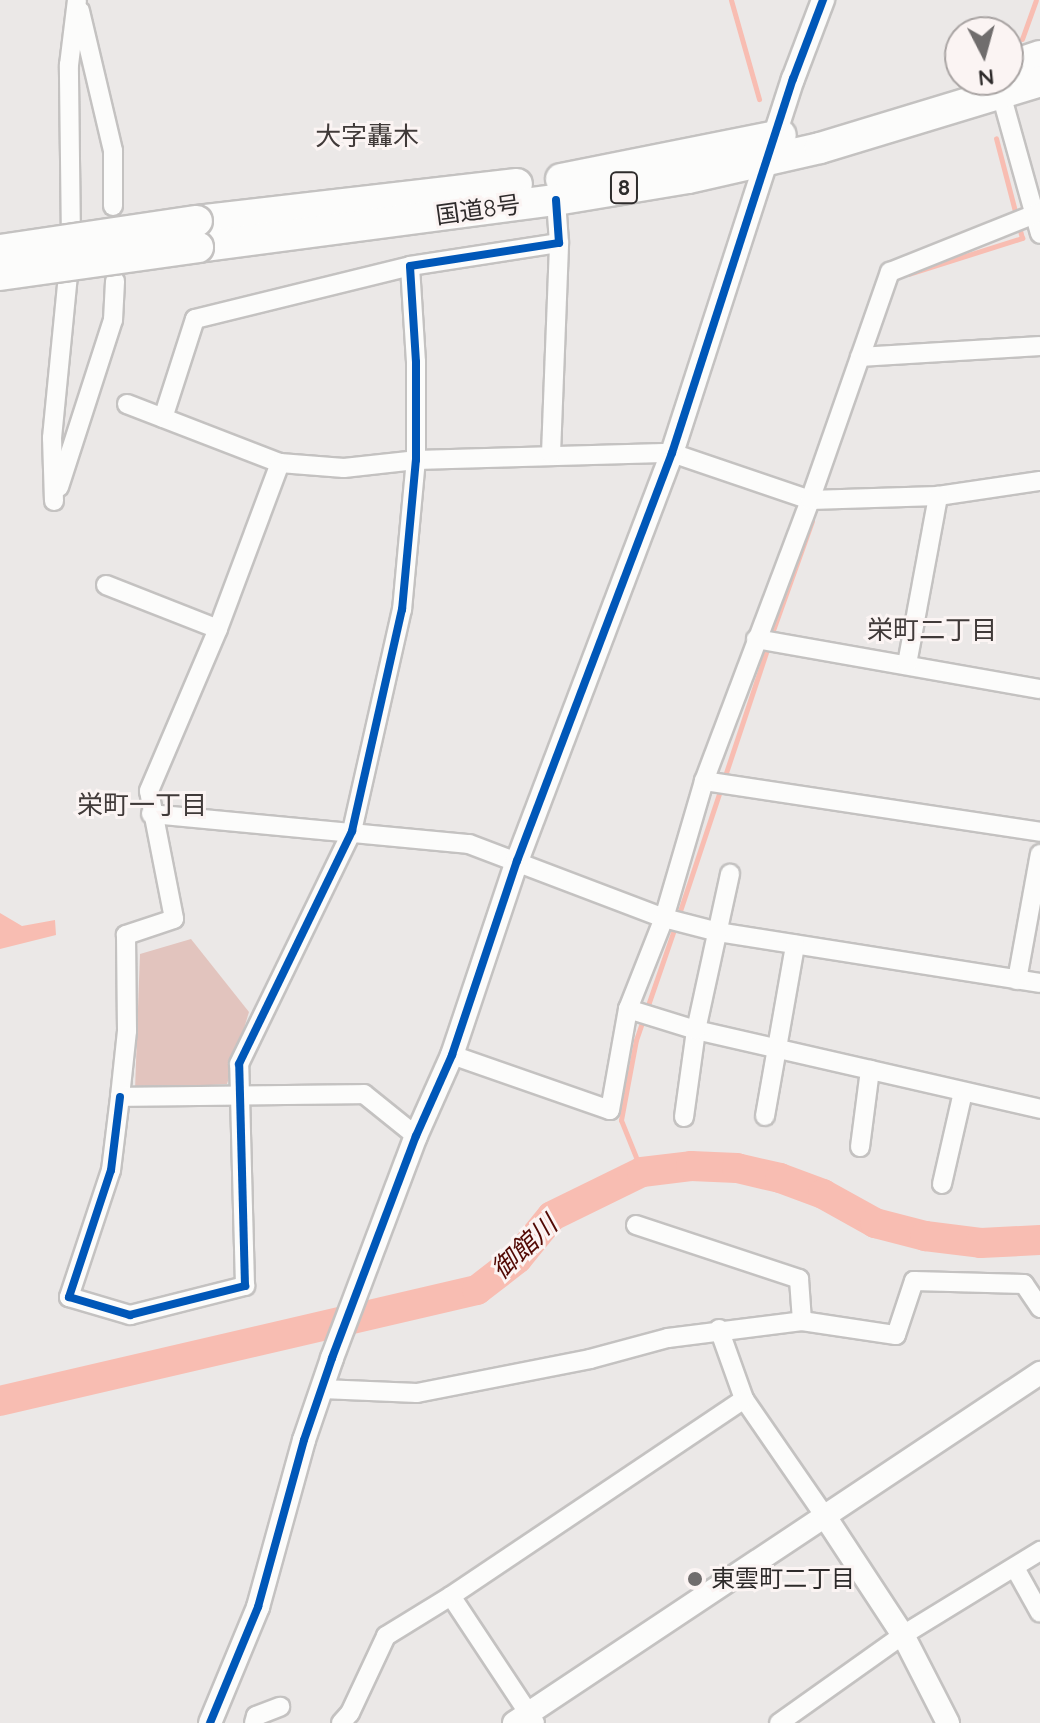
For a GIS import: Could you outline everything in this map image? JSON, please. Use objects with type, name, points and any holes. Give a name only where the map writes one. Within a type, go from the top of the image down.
[{"type":"highway","name":"国道8号","points":[[198,234],[556,200],[688,178],[944,91]]},
{"type":"highway","name":"国道8号","points":[[0,275],[70,253],[772,147],[820,148],[961,96]]},
{"type":"highway","name":"国道8号","points":[[0,250],[70,253]]},
{"type":"street","points":[[78,0],[113,151],[113,206]]},
{"type":"street","points":[[78,0],[69,65],[70,253],[52,438],[54,501],[113,320],[115,281]]},
{"type":"street","points":[[210,1723],[258,1607],[304,1440],[364,1270],[416,1136],[452,1055],[517,861],[672,453],[823,0]]},
{"type":"street","points":[[1008,96],[1040,234]]},
{"type":"street","points":[[551,454],[559,243],[556,200]]},
{"type":"street","points":[[452,1055],[610,1110],[628,1009],[664,918],[704,781],[810,500],[890,272],[1037,212]]},
{"type":"street","points":[[163,418],[195,319],[410,266],[559,243]]},
{"type":"street","points":[[280,463],[218,629],[149,791],[151,814],[174,919],[126,935],[127,1031],[111,1170],[69,1297],[130,1315],[245,1286],[239,1064],[352,831],[402,610],[416,460],[416,362],[410,266]]},
{"type":"street","points":[[860,357],[1040,346]]},
{"type":"street","points":[[127,404],[280,463],[344,468],[416,460],[672,453],[810,500],[938,496],[1040,481]]},
{"type":"street","points":[[907,664],[938,496]]},
{"type":"street","points":[[106,585],[218,629]]},
{"type":"street","points":[[756,639],[1040,689]]},
{"type":"street","points":[[704,781],[1040,832]]},
{"type":"street","points":[[151,814],[469,844],[664,918],[718,932],[1040,983]]},
{"type":"street","points":[[1017,980],[1040,854]]},
{"type":"street","points":[[684,1117],[696,1030],[730,874]]},
{"type":"street","points":[[765,1116],[795,945]]},
{"type":"street","points":[[628,1009],[778,1050],[1040,1109]]},
{"type":"street","points":[[860,1147],[870,1070]]},
{"type":"street","points":[[942,1184],[963,1092]]},
{"type":"street","points":[[120,1097],[364,1094],[416,1136]]},
{"type":"street","points":[[636,1225],[799,1279],[802,1321]]},
{"type":"street","points":[[322,1389],[389,1394],[441,1389],[719,1329],[802,1321],[896,1335],[914,1281],[1024,1284],[1040,1308]]},
{"type":"street","points":[[719,1329],[744,1399],[903,1635],[948,1723]]},
{"type":"street","points":[[451,1596],[526,1720],[1040,1373]]},
{"type":"street","points":[[341,1723],[350,1713],[386,1636],[451,1596],[744,1399]]},
{"type":"street","points":[[787,1721],[903,1635],[1040,1551]]},
{"type":"street","points":[[1015,1568],[1040,1613]]},
{"type":"street","points":[[254,1723],[256,1716],[280,1707]]},
{"type":"shaded area","points":[[0,913],[22,926],[55,920],[56,935],[0,949]]},
{"type":"shaded area","points":[[191,939],[249,1012],[227,1084],[135,1090],[140,954]]},
{"type":"waterway","points":[[731,0],[759,99]]},
{"type":"waterway","points":[[1024,33],[1036,0]]},
{"type":"waterway","points":[[908,274],[1022,238],[996,138]]},
{"type":"waterway","points":[[771,636],[812,521]]},
{"type":"waterway","points":[[678,917],[768,646]]},
{"type":"waterway","points":[[642,1172],[621,1120],[636,1040],[675,927]]},
{"type":"waterway","name":"御館川","points":[[0,1401],[477,1290],[517,1259],[552,1216],[642,1172],[691,1166],[737,1168],[780,1178],[823,1194],[875,1223],[925,1236],[981,1243],[1040,1240]]},
{"type":"cycle path","points":[[210,1723],[258,1607],[304,1440],[332,1358],[416,1136],[452,1055],[517,861],[672,453],[793,79],[823,0]]},
{"type":"cycle path","points":[[120,1097],[111,1170],[69,1297],[130,1315],[245,1286],[239,1064],[352,831],[402,610],[416,460],[416,362],[410,266],[559,243],[556,200]]},
{"type":"place","name":"東雲町二丁目","points":[[695,1579]]},
{"type":"district","name":"大字轟木","points":[[367,136]]},
{"type":"district","name":"栄町二丁目","points":[[932,630]]},
{"type":"district","name":"栄町一丁目","points":[[142,805]]}]
